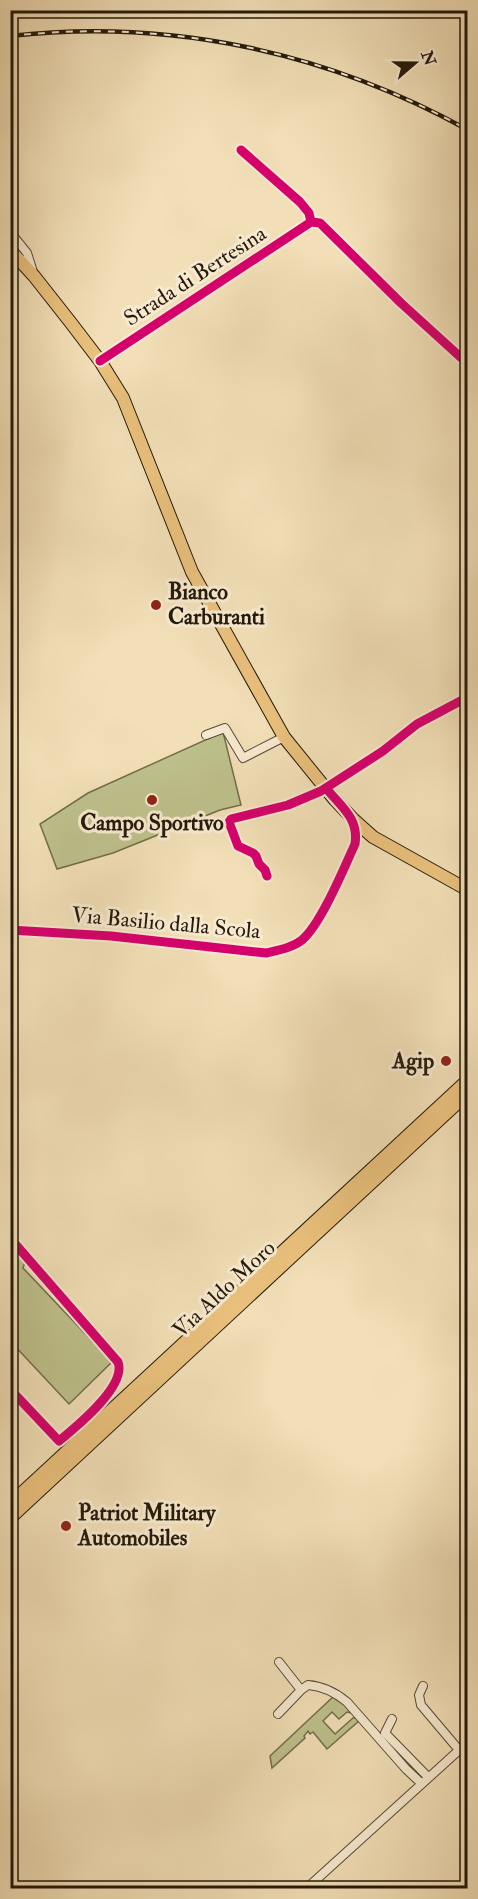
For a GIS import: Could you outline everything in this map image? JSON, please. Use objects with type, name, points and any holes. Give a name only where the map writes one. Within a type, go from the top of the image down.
[{"type":"main road","points":[[10,250],[34,276],[100,362],[123,398],[192,572],[284,737],[312,770],[379,838]]},
{"type":"main road","points":[[328,787],[358,827],[468,890]]},
{"type":"main road","name":"Via Aldo Moro","points":[[10,1504],[468,1080]]},
{"type":"main road","name":"Via Aldo Moro","points":[[10,1518],[468,1093]]},
{"type":"street","points":[[241,150],[300,202],[309,213],[311,222],[320,223],[401,303],[468,364]]},
{"type":"street","name":"Strada di Bertesina","points":[[100,362],[311,222]]},
{"type":"street","points":[[10,232],[27,253],[34,276]]},
{"type":"street","points":[[267,876],[253,853],[240,849],[238,846],[229,822],[231,819],[288,805],[328,787],[383,751],[417,724],[468,697]]},
{"type":"street","points":[[206,735],[225,728],[243,758],[284,737]]},
{"type":"street","name":"Via Basilio dalla Scola","points":[[10,930],[111,936],[266,952],[286,949],[302,940],[313,927],[355,844],[358,827]]},
{"type":"street","points":[[355,844],[362,838],[379,838]]},
{"type":"street","points":[[10,1238],[121,1368],[110,1391],[78,1426],[58,1441],[10,1389]]},
{"type":"street","points":[[279,1662],[301,1690]]},
{"type":"street","points":[[278,1714],[308,1685],[322,1687],[347,1702],[421,1783]]},
{"type":"street","points":[[423,1686],[419,1695],[421,1705],[459,1750]]},
{"type":"street","points":[[317,1695],[322,1687]]},
{"type":"street","points":[[392,1719],[385,1733],[428,1777]]},
{"type":"street","points":[[307,1888],[468,1742]]},
{"type":"green space","points":[[223,732],[241,805],[220,810],[113,853],[57,869],[40,824],[88,793]]},
{"type":"green space","points":[[10,1245],[25,1262],[23,1268],[112,1362],[69,1404],[11,1342]]},
{"type":"green space","points":[[335,1695],[353,1711],[347,1712],[339,1719],[332,1712],[323,1721],[335,1734],[353,1718],[360,1720],[327,1749],[313,1732],[310,1734],[308,1731],[305,1738],[272,1768],[270,1756]]},
{"type":"railway","points":[[10,17],[31,10]]},
{"type":"railway","points":[[10,36],[70,32],[129,32],[188,37],[246,47],[303,61],[359,80],[414,103],[468,130]]},
{"type":"cycle path","points":[[241,150],[300,202],[309,213],[311,222],[320,223],[401,303],[468,364]]},
{"type":"cycle path","points":[[100,361],[311,222]]},
{"type":"cycle path","points":[[267,876],[256,856],[238,846],[229,822],[231,819],[288,805],[321,791],[383,751],[417,724],[468,697]]},
{"type":"cycle path","points":[[10,930],[111,936],[266,953],[294,945],[302,940],[317,922],[355,844],[356,835],[352,820],[326,788]]},
{"type":"cycle path","points":[[10,1238],[118,1362],[119,1372],[108,1394],[59,1441],[10,1389]]},
{"type":"place","name":"Bianco Carburanti","points":[[156,605]]},
{"type":"place","name":"Campo Sportivo","points":[[152,800]]},
{"type":"place","name":"Agip","points":[[446,1061]]},
{"type":"place","name":"Patriot Military Automobiles","points":[[66,1526]]}]
